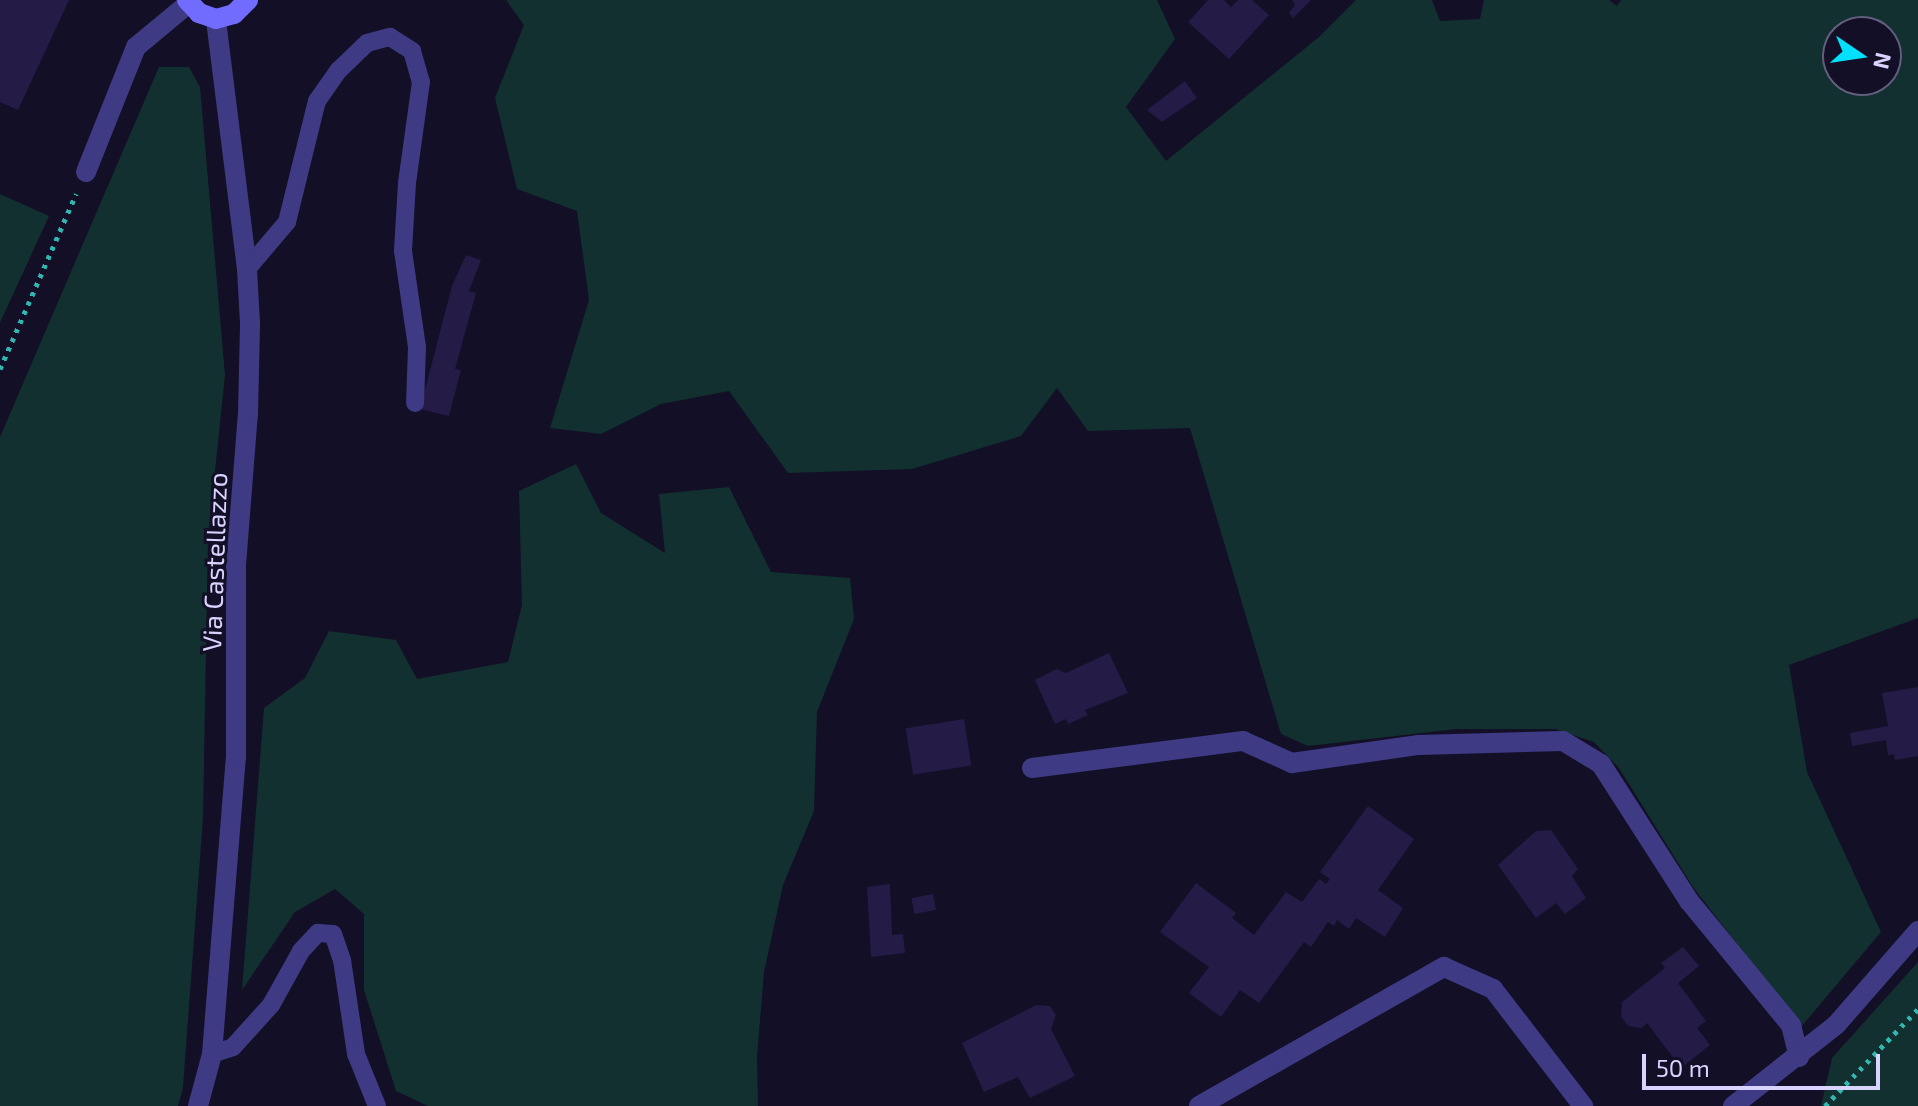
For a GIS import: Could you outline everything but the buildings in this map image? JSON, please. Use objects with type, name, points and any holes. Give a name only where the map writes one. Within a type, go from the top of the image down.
[{"type":"street","points":[[86,172],[136,47],[188,2],[199,13],[216,19],[234,14],[248,0]]},
{"type":"street","name":"Via Castellazzo","points":[[198,1106],[212,1054],[236,758],[236,565],[248,414],[250,323],[247,269],[216,19]]},
{"type":"street","points":[[1032,768],[1243,741],[1292,763],[1419,745],[1563,741],[1601,764],[1689,901],[1791,1025],[1799,1057]]},
{"type":"street","points":[[1733,1106],[1836,1025],[1918,931]]},
{"type":"street","points":[[1199,1106],[1444,967],[1493,989],[1583,1106]]},
{"type":"lane","points":[[247,269],[287,222],[317,101],[339,70],[367,43],[390,37],[412,51],[421,82],[407,183],[403,251],[417,347],[415,403]]},
{"type":"lane","points":[[212,1054],[233,1047],[271,1005],[301,951],[318,933],[333,934],[342,960],[356,1054],[377,1106]]},
{"type":"path","points":[[0,369],[86,172]]},
{"type":"path","points":[[1825,1106],[1918,1009]]},
{"type":"green space","points":[[506,0],[1157,0],[1175,39],[1126,107],[1166,161],[1319,37],[1356,0],[1432,0],[1440,21],[1480,19],[1484,0],[1609,0],[1617,6],[1621,0],[1918,0],[1918,618],[1789,665],[1807,772],[1881,932],[1801,1027],[1693,887],[1619,768],[1594,742],[1555,729],[1456,729],[1308,746],[1281,734],[1190,428],[1088,431],[1057,388],[1021,436],[912,469],[788,473],[729,391],[661,404],[601,434],[550,428],[589,300],[577,211],[517,189],[495,98],[524,25]]},
{"type":"green space","points":[[159,67],[189,67],[200,87],[225,375],[208,538],[203,818],[183,1087],[178,1106],[0,1106],[0,437]]},
{"type":"green space","points":[[0,194],[49,216],[0,323]]},
{"type":"green space","points":[[576,464],[601,513],[665,553],[659,494],[729,487],[771,572],[850,578],[854,619],[817,712],[814,811],[783,885],[764,972],[757,1057],[758,1106],[428,1106],[396,1091],[364,990],[364,914],[335,889],[295,912],[242,990],[264,708],[305,678],[329,631],[396,640],[417,679],[508,662],[522,605],[519,491]]},
{"type":"green space","points":[[1918,962],[1918,1106],[1821,1106],[1832,1058]]}]
